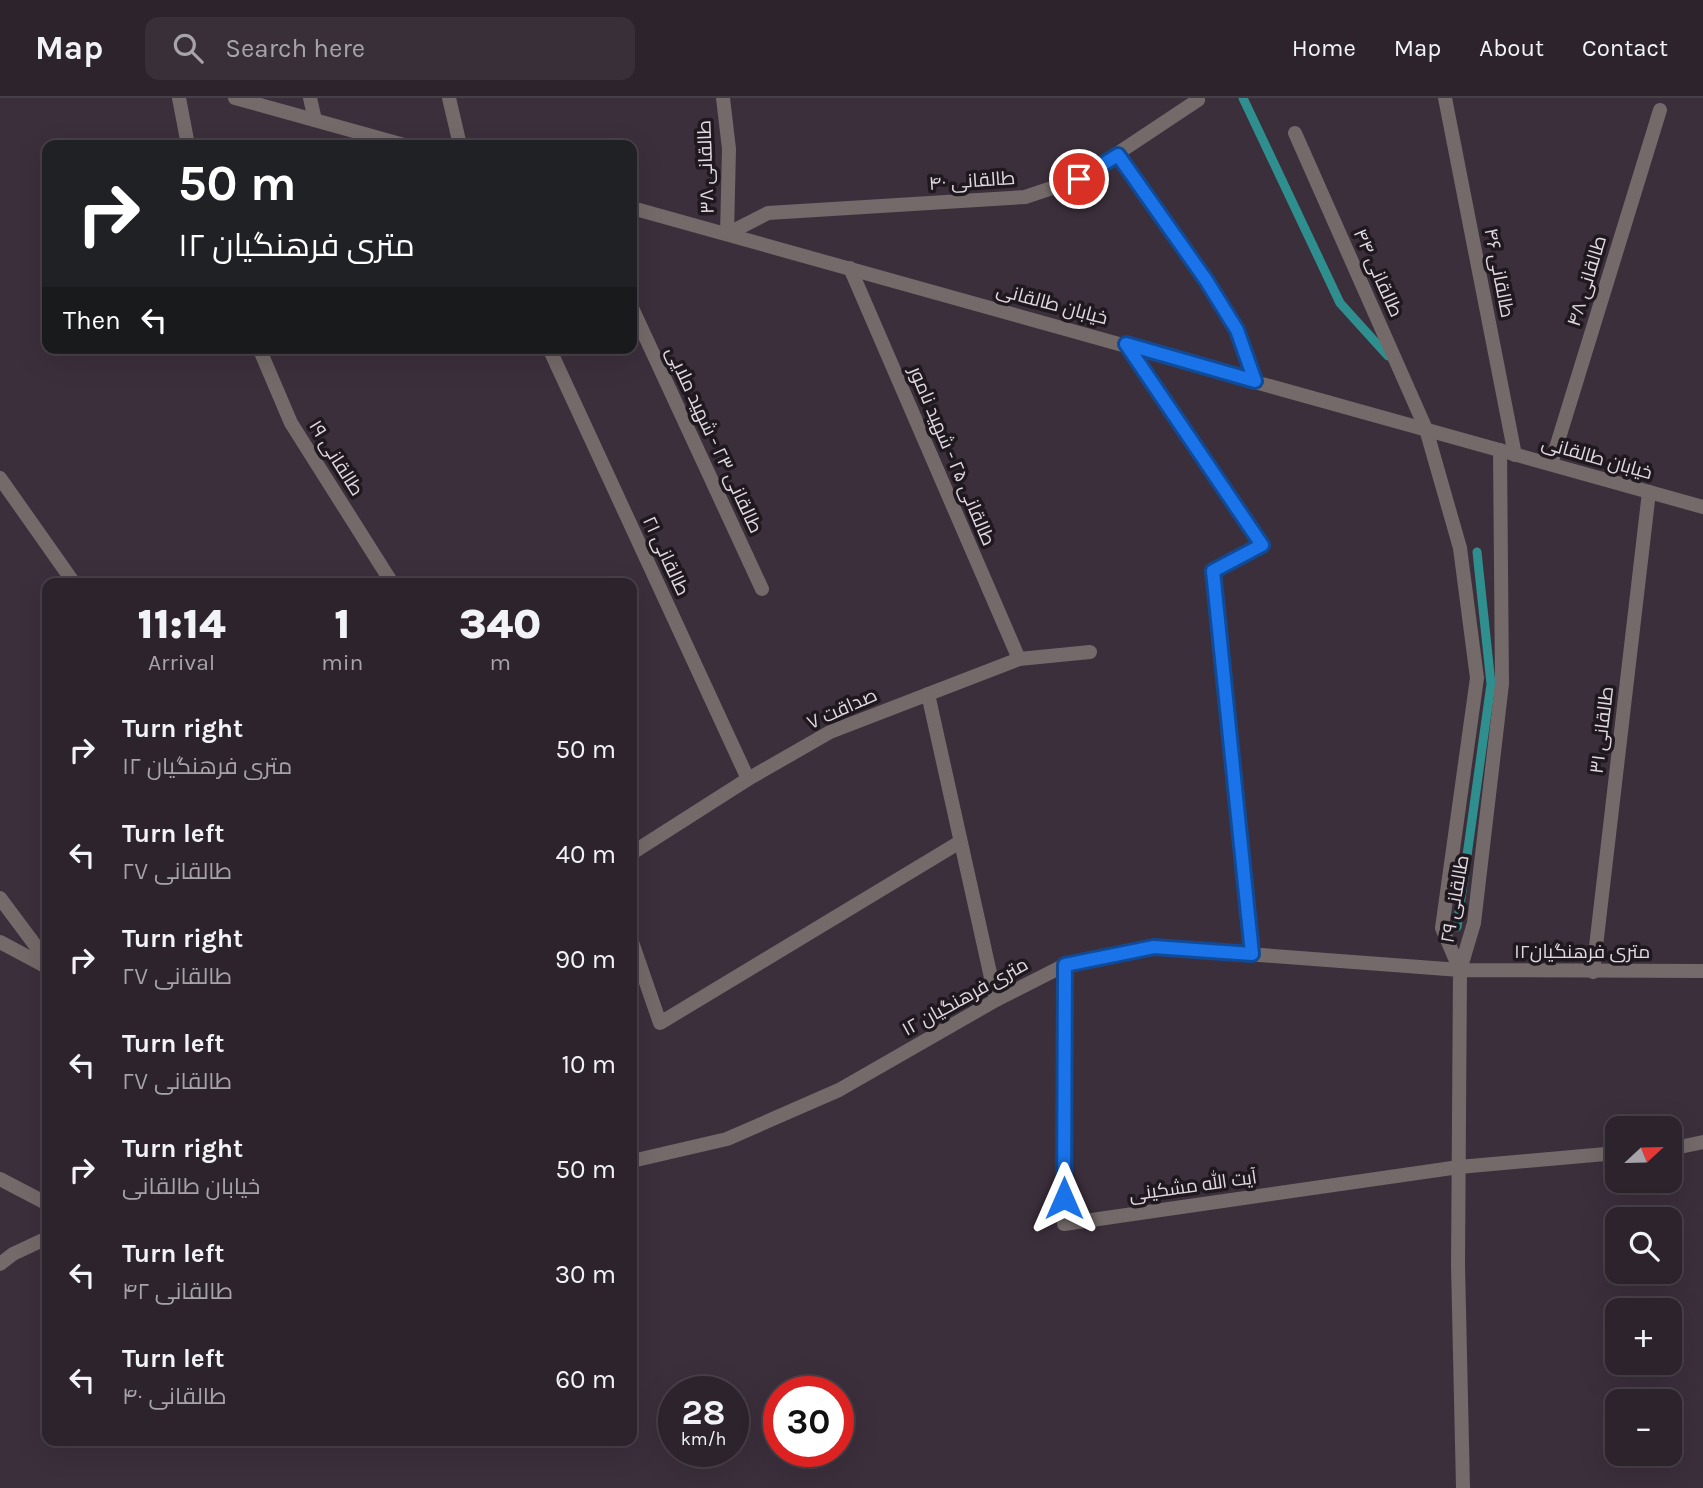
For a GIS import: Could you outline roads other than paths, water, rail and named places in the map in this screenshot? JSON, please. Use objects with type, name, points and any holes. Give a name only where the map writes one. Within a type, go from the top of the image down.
[{"type":"street","points":[[179,98],[187,140]]},
{"type":"street","points":[[235,98],[386,140]]},
{"type":"street","points":[[310,98],[315,120]]},
{"type":"street","points":[[449,98],[459,140]]},
{"type":"street","name":"طالقانی ۳۸","points":[[723,98],[729,149],[727,234]]},
{"type":"street","name":"طالقانی ۴۶","points":[[1445,98],[1515,455]]},
{"type":"street","name":"طالقانی ۴۰","points":[[727,234],[768,213],[1025,197],[1079,179],[1198,100]]},
{"type":"street","name":"طالقانی ۴۸","points":[[1550,464],[1660,110]]},
{"type":"street","name":"طالقانی ۴۴","points":[[1295,133],[1426,429]]},
{"type":"street","points":[[1118,155],[1206,280],[1237,330],[1255,381]]},
{"type":"street","name":"خیابان طالقانی","points":[[637,209],[1703,507]]},
{"type":"street","name":"طالقانی ۲۵ - شهید نامور","points":[[850,268],[1019,659]]},
{"type":"street","name":"طالقانی ۲۳ - شهید ملایی","points":[[637,318],[762,589]]},
{"type":"street","points":[[1126,344],[1262,545],[1213,571],[1252,954]]},
{"type":"street","name":"طالقانی ۱۹","points":[[262,354],[291,424],[389,578]]},
{"type":"street","name":"طالقانی ۲۱","points":[[552,354],[748,779]]},
{"type":"street","name":"طالقانی ۲۹","points":[[1426,429],[1460,548],[1477,678],[1442,928],[1460,970]]},
{"type":"street","name":"طالقانی ۲۹","points":[[1460,970],[1474,923],[1502,684],[1500,450]]},
{"type":"street","points":[[0,478],[70,578]]},
{"type":"street","name":"طالقانی ۳۱","points":[[1593,972],[1649,492]]},
{"type":"street","name":"صداقت ۷","points":[[637,850],[748,779],[830,732],[1019,659],[1090,652]]},
{"type":"street","points":[[928,694],[996,1000]]},
{"type":"street","points":[[637,956],[660,1023],[961,842]]},
{"type":"street","points":[[0,898],[42,954]]},
{"type":"street","points":[[0,942],[42,964]]},
{"type":"street","name":"۱۲ متری فرهنگیان","points":[[637,1160],[727,1139],[839,1090],[996,1000],[1065,965],[1154,947],[1460,970]]},
{"type":"street","name":"آیت الله مشکینی","points":[[1065,965],[1064,1224],[1459,1167]]},
{"type":"street","points":[[1460,970],[1458,1265],[1463,1488]]},
{"type":"street","name":"۱۲متری فرهنگیان","points":[[1460,970],[1703,971]]},
{"type":"street","points":[[1682,1146],[1703,1142]]},
{"type":"street","points":[[1459,1167],[1605,1154]]},
{"type":"street","points":[[0,1180],[42,1201]]},
{"type":"street","points":[[0,1264],[13,1254],[42,1240]]},
{"type":"waterway","points":[[1243,98],[1340,303],[1388,356]]},
{"type":"waterway","points":[[1457,927],[1491,684],[1477,552]]}]
